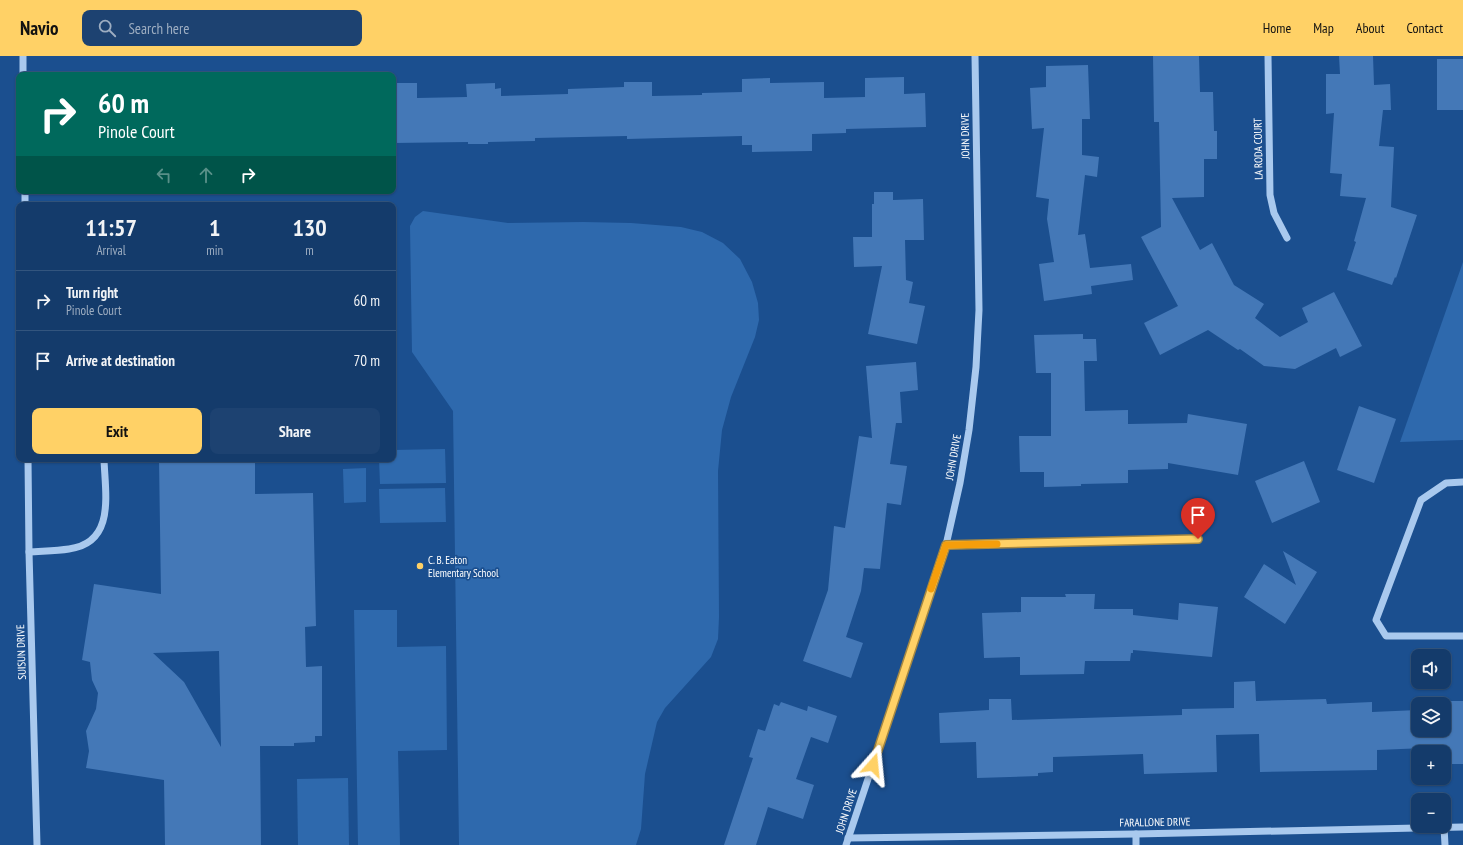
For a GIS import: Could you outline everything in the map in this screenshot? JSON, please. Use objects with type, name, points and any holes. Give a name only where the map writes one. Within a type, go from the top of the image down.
[{"type":"street","points":[[23,56],[23,72]]},
{"type":"street","name":"JOHN DRIVE","points":[[847,842],[946,545],[963,468],[976,367],[980,310],[975,56]]},
{"type":"street","name":"LA RODA COURT","points":[[1268,56],[1270,195],[1274,213],[1287,238]]},
{"type":"street","name":"SUISUN DRIVE","points":[[28,462],[36,845]]},
{"type":"street","points":[[29,552],[70,549],[83,546],[95,538],[102,528],[105,516],[104,462]]},
{"type":"street","points":[[1463,482],[1446,483],[1421,500],[1376,620],[1386,636],[1463,636]]},
{"type":"street","points":[[946,545],[1198,539]]},
{"type":"street","name":"FARALLONE DRIVE","points":[[1451,827],[1463,827]]},
{"type":"street","name":"FARALLONE DRIVE","points":[[847,842],[1411,828]]},
{"type":"street","points":[[1444,833],[1445,845]]},
{"type":"street","points":[[1136,834],[1136,845]]},
{"type":"shaded area","points":[[423,211],[508,223],[631,223],[681,227],[702,232],[723,243],[740,259],[752,282],[758,303],[759,320],[755,337],[731,397],[722,430],[718,471],[718,639],[711,657],[665,708],[657,722],[645,774],[641,829],[636,845],[459,845],[453,411],[412,352],[410,226],[415,217]]},
{"type":"shaded area","points":[[1463,262],[1463,440],[1400,442]]},
{"type":"shaded area","points":[[445,449],[446,483],[380,484],[379,462],[396,462],[396,450]]},
{"type":"shaded area","points":[[366,468],[366,502],[344,503],[343,469]]},
{"type":"shaded area","points":[[445,488],[446,522],[380,523],[379,489]]},
{"type":"shaded area","points":[[354,610],[397,610],[397,647],[446,646],[447,750],[398,751],[400,845],[358,845]]},
{"type":"shaded area","points":[[348,778],[349,845],[298,845],[297,779]]},
{"type":"building","points":[[1153,56],[1199,56],[1200,92],[1213,92],[1214,131],[1217,131],[1217,159],[1204,159],[1204,197],[1172,198],[1200,250],[1212,243],[1234,285],[1264,304],[1255,318],[1280,337],[1308,322],[1302,308],[1334,292],[1362,346],[1340,357],[1336,348],[1295,369],[1264,366],[1240,349],[1238,350],[1208,330],[1160,355],[1144,323],[1178,306],[1141,237],[1161,227],[1159,122],[1154,122]]},
{"type":"building","points":[[1339,56],[1373,56],[1374,85],[1390,84],[1391,110],[1383,110],[1379,146],[1394,147],[1391,207],[1417,215],[1396,278],[1395,277],[1392,285],[1347,270],[1356,242],[1354,241],[1366,198],[1340,196],[1342,174],[1330,173],[1334,113],[1326,114],[1326,74],[1340,74]]},
{"type":"building","points":[[1437,59],[1463,59],[1463,110],[1437,110]]},
{"type":"building","points":[[1088,65],[1090,119],[1082,119],[1082,155],[1099,157],[1097,177],[1085,175],[1078,235],[1085,234],[1090,268],[1131,264],[1133,280],[1091,286],[1092,294],[1044,301],[1039,264],[1054,262],[1047,219],[1049,199],[1036,197],[1044,128],[1032,129],[1030,88],[1046,87],[1046,66]]},
{"type":"building","points":[[904,77],[904,94],[925,93],[926,127],[846,129],[846,133],[812,134],[812,151],[752,152],[752,145],[742,145],[742,136],[627,139],[627,136],[535,138],[535,141],[488,142],[488,144],[468,144],[468,142],[396,143],[396,83],[417,83],[417,98],[467,97],[466,84],[495,83],[495,89],[501,88],[501,96],[568,94],[568,89],[624,87],[624,82],[652,82],[652,96],[702,95],[702,93],[742,92],[742,79],[770,78],[770,83],[824,82],[824,98],[865,97],[865,78]]},
{"type":"building","points":[[874,192],[893,192],[893,200],[923,199],[924,240],[905,240],[906,280],[913,282],[909,303],[925,306],[917,344],[868,334],[882,266],[854,267],[853,237],[872,237],[872,204],[874,204]]},
{"type":"building","points":[[1083,334],[1083,339],[1096,339],[1097,361],[1084,361],[1085,411],[1128,410],[1128,424],[1187,423],[1188,414],[1247,424],[1238,475],[1168,463],[1168,469],[1128,470],[1128,483],[1081,484],[1081,486],[1044,487],[1044,472],[1020,472],[1019,436],[1051,436],[1051,373],[1036,373],[1034,335]]},
{"type":"building","points":[[916,362],[918,390],[900,392],[902,423],[896,423],[890,464],[907,466],[901,505],[887,503],[880,569],[864,568],[861,591],[846,637],[863,643],[851,678],[803,661],[828,590],[834,526],[845,528],[859,436],[872,438],[866,366]]},
{"type":"building","points":[[1359,406],[1396,419],[1374,483],[1337,470]]},
{"type":"building","points":[[1304,461],[1320,502],[1272,523],[1255,481]]},
{"type":"building","points":[[159,462],[255,462],[255,494],[313,493],[316,626],[305,627],[306,667],[322,666],[322,736],[315,736],[315,742],[294,743],[294,746],[260,746],[261,845],[165,845],[164,780],[86,768],[89,751],[86,731],[96,709],[98,693],[92,680],[90,662],[82,660],[94,584],[161,594]],"holes":[[[219,651],[221,747],[184,682],[153,653]]]},
{"type":"building","points":[[1283,551],[1317,572],[1285,624],[1244,597],[1264,564],[1296,585]]},
{"type":"building","points":[[1065,594],[1095,594],[1094,609],[1133,609],[1133,615],[1178,620],[1179,603],[1218,607],[1212,657],[1133,650],[1130,661],[1085,661],[1084,674],[1020,675],[1020,657],[984,658],[982,613],[1021,612],[1021,597],[1066,597]]},
{"type":"building","points":[[1255,681],[1256,701],[1326,699],[1327,704],[1372,702],[1372,712],[1411,710],[1411,737],[1451,737],[1451,701],[1463,701],[1463,764],[1451,764],[1451,745],[1411,745],[1411,749],[1377,750],[1377,770],[1260,772],[1259,734],[1216,735],[1217,772],[1144,774],[1143,754],[1053,757],[1053,772],[1038,773],[1038,776],[977,778],[976,742],[940,743],[939,713],[989,710],[989,699],[1011,699],[1012,720],[1182,715],[1182,709],[1234,708],[1234,682]]},
{"type":"building","points":[[781,702],[807,711],[808,706],[837,716],[828,743],[811,737],[796,779],[814,785],[803,819],[768,807],[756,845],[724,845],[753,758],[749,757],[758,729],[765,731],[774,704],[779,706]]},
{"type":"slow traffic","points":[[931,589],[946,545],[997,544]]},
{"type":"place","name":"C. B. Eaton Elementary School","points":[[420,566]]},
{"type":"route","points":[[873,765],[946,545],[1198,539]]}]
